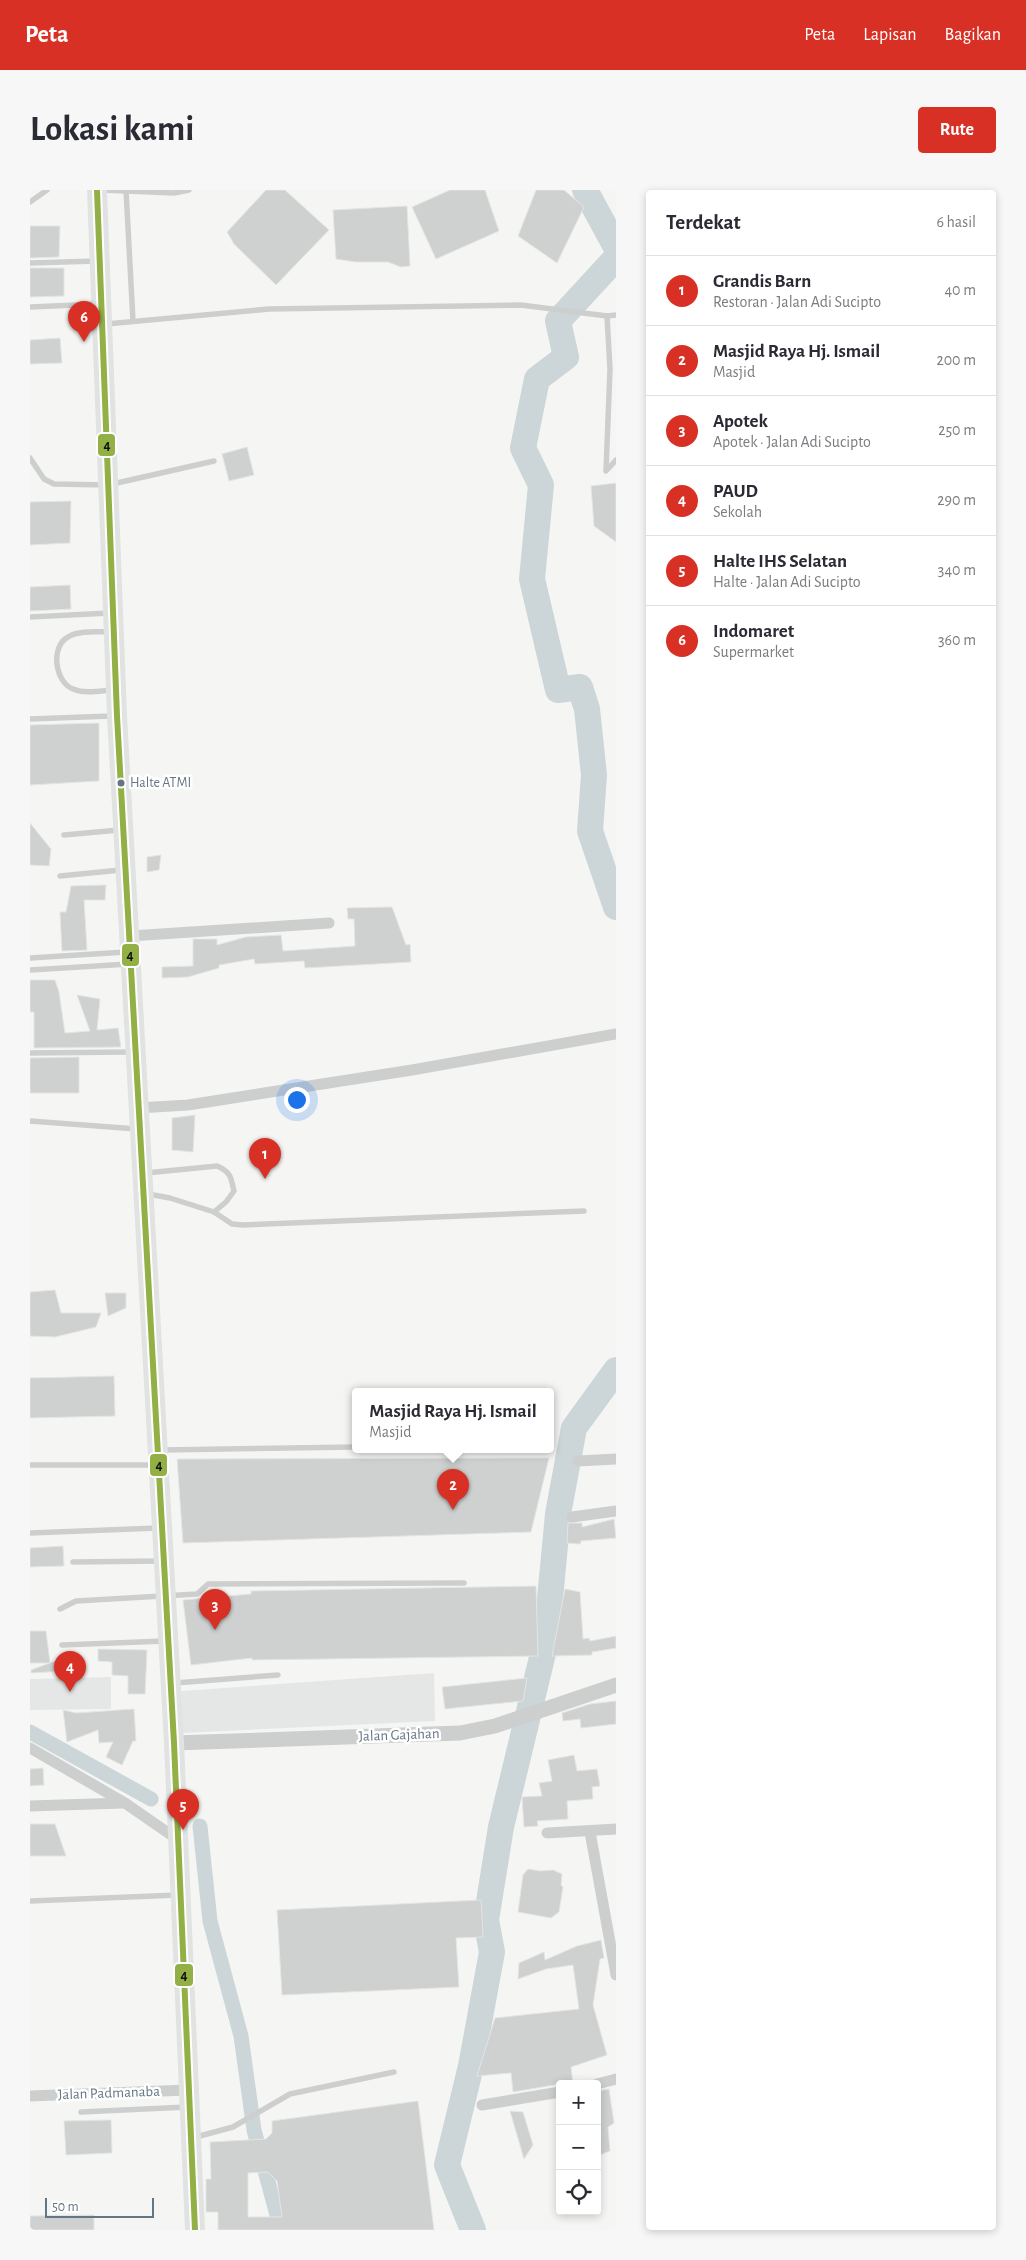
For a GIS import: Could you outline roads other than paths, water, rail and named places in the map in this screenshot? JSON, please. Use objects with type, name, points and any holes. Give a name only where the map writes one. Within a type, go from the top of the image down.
[{"type":"highway","points":[[98,190],[100,304],[117,716],[174,1743],[179,1895],[195,2230]]},
{"type":"street","points":[[130,951],[329,923]]},
{"type":"street","points":[[138,1108],[188,1105],[227,1099],[412,1070],[616,1034]]},
{"type":"street","points":[[578,1461],[616,1458]]},
{"type":"street","points":[[572,1517],[616,1511]]},
{"type":"street","name":"Jalan Gajahan","points":[[174,1743],[441,1734],[481,1729],[616,1685]]},
{"type":"street","points":[[30,1748],[125,1803],[177,1839]]},
{"type":"street","points":[[30,1806],[125,1803]]},
{"type":"street","points":[[547,1832],[590,1832],[616,1829]]},
{"type":"street","points":[[590,1832],[611,1927],[616,1975]]},
{"type":"street","points":[[601,2083],[616,2079]]},
{"type":"street","points":[[482,2105],[556,2093]]},
{"type":"street","name":"Jalan Padmanaba","points":[[30,2096],[188,2098]]},
{"type":"lane","points":[[30,202],[47,190]]},
{"type":"lane","points":[[98,190],[174,193],[189,190]]},
{"type":"lane","points":[[126,190],[133,321]]},
{"type":"lane","points":[[30,263],[99,261]]},
{"type":"lane","points":[[30,307],[100,304]]},
{"type":"lane","points":[[102,324],[269,309],[521,305],[607,316],[616,315]]},
{"type":"lane","points":[[607,316],[613,368],[606,471],[610,469],[616,460]]},
{"type":"lane","points":[[30,458],[48,482],[108,484],[214,461]]},
{"type":"lane","points":[[30,617],[113,622]]},
{"type":"lane","points":[[113,622],[68,636],[59,646],[58,659],[61,676],[73,689],[93,692],[116,689]]},
{"type":"lane","points":[[30,719],[117,716]]},
{"type":"lane","points":[[64,835],[123,830]]},
{"type":"lane","points":[[60,876],[126,870]]},
{"type":"lane","points":[[30,958],[130,951]]},
{"type":"lane","points":[[30,970],[130,951]]},
{"type":"lane","points":[[30,1053],[136,1051]]},
{"type":"lane","points":[[30,1121],[139,1129]]},
{"type":"lane","points":[[142,1183],[217,1166],[226,1170],[231,1176],[234,1191],[226,1202],[214,1212]]},
{"type":"lane","points":[[142,1183],[170,1198],[214,1212],[232,1224],[243,1225],[584,1211]]},
{"type":"lane","points":[[30,1465],[352,1447]]},
{"type":"lane","points":[[30,1533],[161,1528]]},
{"type":"lane","points":[[73,1562],[163,1562]]},
{"type":"lane","points":[[60,1609],[76,1601],[197,1594],[204,1585],[208,1584],[464,1583]]},
{"type":"lane","points":[[62,1645],[168,1641]]},
{"type":"lane","points":[[170,1683],[278,1675]]},
{"type":"lane","points":[[30,1901],[179,1895]]},
{"type":"lane","points":[[191,2138],[223,2131],[290,2094],[394,2072]]},
{"type":"lane","points":[[81,2112],[188,2098]]},
{"type":"waterway","points":[[585,190],[616,247]]},
{"type":"waterway","points":[[616,258],[558,321],[566,357],[537,379],[523,448],[541,485],[532,579],[558,690],[580,687],[587,709],[594,775],[590,831],[616,907]]},
{"type":"waterway","points":[[473,2230],[447,2165],[471,2066],[492,1952],[486,1920],[501,1827],[546,1641],[558,1514],[574,1428],[616,1370]]},
{"type":"waterway","points":[[30,1732],[151,1799]]},
{"type":"waterway","points":[[200,1826],[210,1921],[241,2036],[254,2130],[277,2215],[278,2230]]},
{"type":"place","name":"Indomaret","points":[[84,342]]},
{"type":"place","name":"Halte ATMI","points":[[121,783]]},
{"type":"place","name":"Grandis Barn","points":[[265,1179]]},
{"type":"place","name":"Masjid Raya Hj. Ismail","points":[[453,1510]]},
{"type":"place","name":"Apotek","points":[[215,1630]]},
{"type":"place","name":"PAUD","points":[[70,1692]]},
{"type":"place","name":"Halte IHS Selatan","points":[[183,1830]]}]
